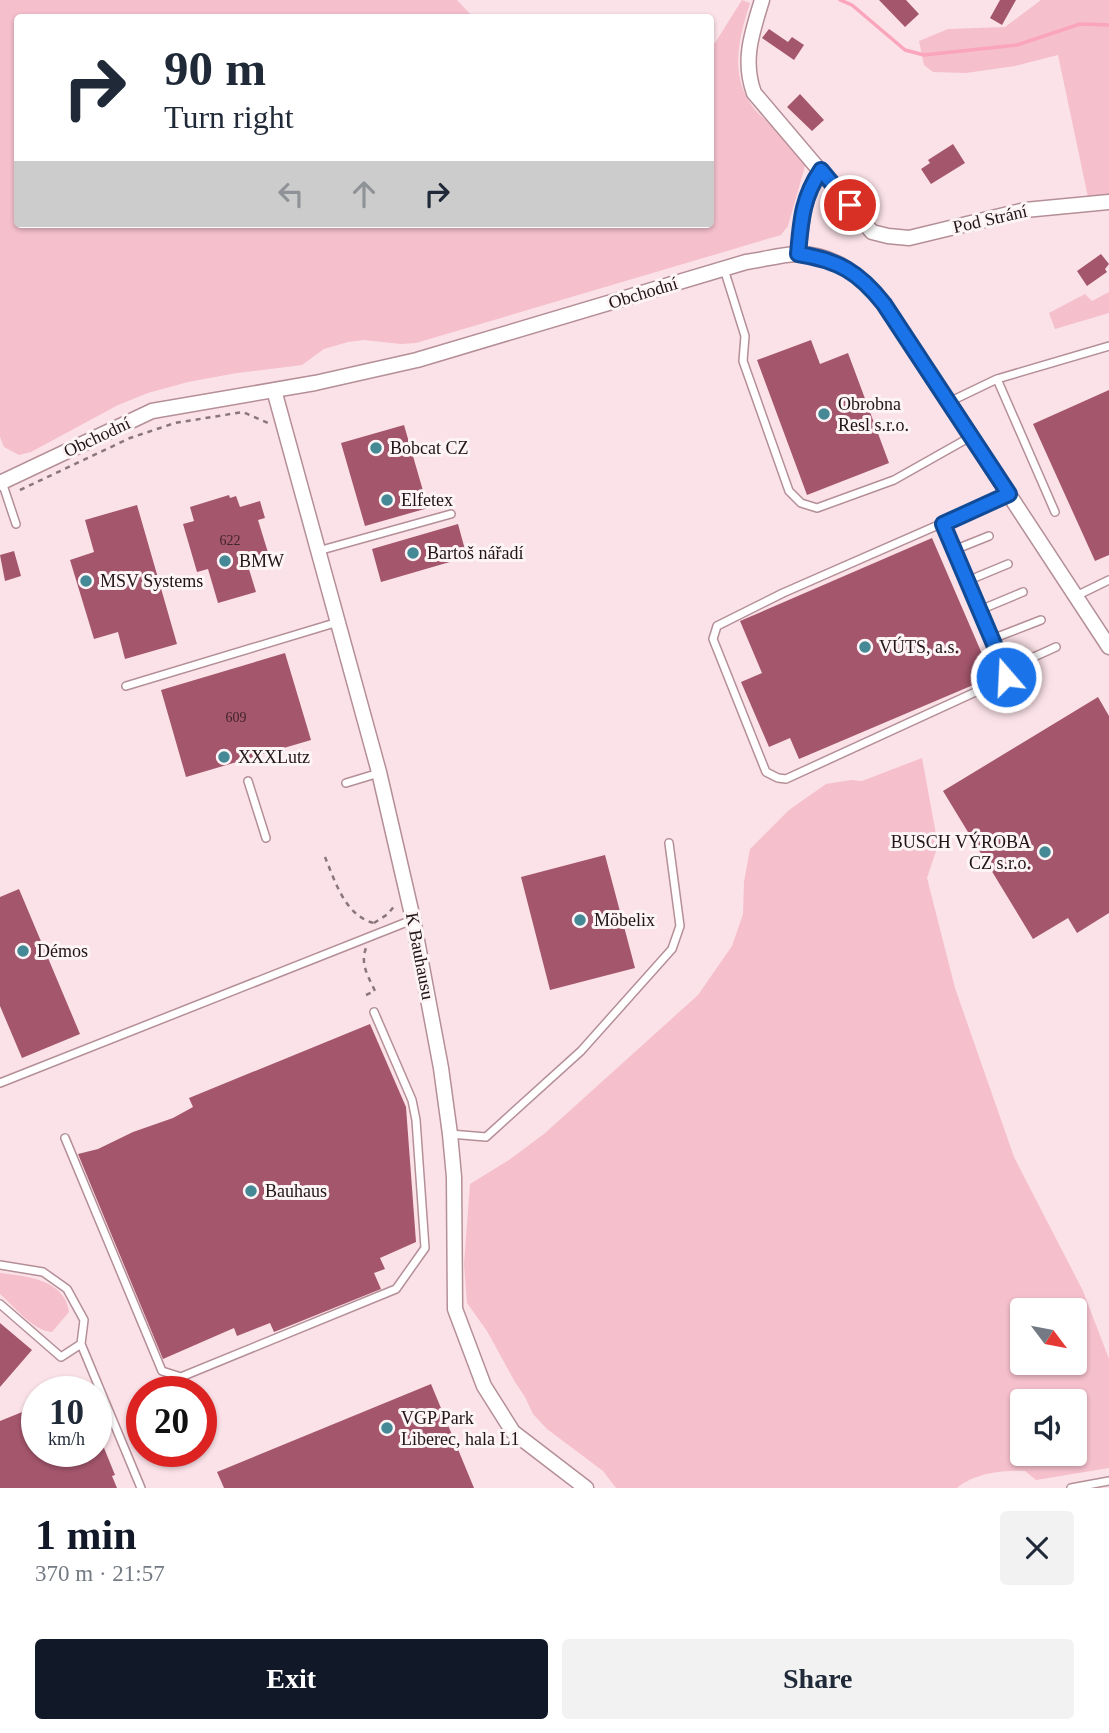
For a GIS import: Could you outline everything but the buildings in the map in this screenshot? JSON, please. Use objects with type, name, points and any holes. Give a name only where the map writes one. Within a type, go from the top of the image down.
[{"type":"street","points":[[762,0],[748,48],[749,78],[754,93],[821,170],[804,200],[798,254]]},
{"type":"street","name":"Pod Strání","points":[[821,170],[872,232],[888,236],[908,238],[1025,210],[1109,201]]},
{"type":"street","name":"Obchodní","points":[[3,486],[152,411],[315,383],[417,360],[746,262],[798,254],[823,258],[847,269],[870,287],[972,436],[1109,647]]},
{"type":"street","name":"K Bauhausu","points":[[274,390],[379,772],[413,919],[441,1068],[450,1134],[454,1177],[455,1309],[484,1386],[513,1432],[586,1488]]},
{"type":"lane","points":[[724,269],[745,335],[743,361],[789,491],[801,503],[817,508],[894,480],[972,436]]},
{"type":"lane","points":[[949,402],[997,379],[1109,346]]},
{"type":"lane","points":[[997,379],[1055,512]]},
{"type":"lane","points":[[3,486],[16,524]]},
{"type":"lane","points":[[943,524],[1005,670],[1004,679],[786,779],[766,772],[713,639],[717,626],[783,593],[1009,494]]},
{"type":"lane","points":[[318,551],[452,514]]},
{"type":"lane","points":[[954,550],[989,536]]},
{"type":"lane","points":[[968,581],[1008,564]]},
{"type":"lane","points":[[1076,596],[1109,580]]},
{"type":"lane","points":[[980,610],[1023,592]]},
{"type":"lane","points":[[992,639],[1041,620]]},
{"type":"lane","points":[[126,686],[339,621]]},
{"type":"lane","points":[[1005,670],[1056,647]]},
{"type":"lane","points":[[346,783],[379,772]]},
{"type":"lane","points":[[248,780],[266,838]]},
{"type":"lane","points":[[450,1134],[486,1137],[581,1051],[672,949],[680,926],[669,843]]},
{"type":"lane","points":[[0,1083],[413,919]]},
{"type":"lane","points":[[65,1138],[162,1371],[181,1377],[396,1289],[425,1248],[416,1120],[412,1100],[374,1012]]},
{"type":"lane","points":[[0,1265],[43,1272],[66,1289],[84,1320],[81,1344],[141,1488]]},
{"type":"lane","points":[[0,1304],[61,1357],[81,1344]]},
{"type":"lane","points":[[1071,1488],[1109,1482]]},
{"type":"path","points":[[3,486],[27,487],[130,438],[175,423],[243,412],[272,425]]},
{"type":"path","points":[[325,856],[342,899],[366,921],[374,923],[388,914],[397,900]]},
{"type":"path","points":[[366,995],[375,991],[362,958],[370,944],[378,939],[374,923]]},
{"type":"shaded area","points":[[0,0],[457,0],[470,14],[14,14],[14,228],[714,228],[714,44],[742,0],[750,3],[738,56],[741,82],[756,111],[788,140],[806,162],[788,226],[781,235],[416,343],[364,340],[348,342],[324,349],[302,365],[237,373],[148,393],[118,405],[31,452],[19,455],[4,447],[0,437]]},
{"type":"shaded area","points":[[1041,0],[1109,0],[1109,197],[1088,197],[1058,55],[1015,66],[966,73],[933,72],[924,65],[919,41],[948,29],[1005,27]]},
{"type":"shaded area","points":[[1109,292],[1109,313],[1055,329],[1049,313],[1085,294],[1092,301]]},
{"type":"shaded area","points":[[922,758],[938,845],[927,878],[955,988],[1014,1157],[1086,1298],[1010,1298],[1010,1376],[1087,1376],[1087,1301],[1109,1359],[1109,1468],[1036,1480],[1025,1471],[999,1472],[972,1479],[957,1488],[616,1488],[603,1471],[547,1429],[533,1414],[487,1331],[467,1303],[464,1264],[470,1184],[544,1134],[698,995],[732,946],[743,914],[744,882],[750,849],[789,810],[826,784],[862,781]]},
{"type":"shaded area","points":[[0,1273],[32,1278],[52,1286],[66,1301],[69,1312],[52,1332],[45,1331],[24,1317],[0,1294]]},
{"type":"waterway","points":[[840,0],[852,5],[905,50],[924,55],[1017,45],[1080,24],[1109,25]]},
{"type":"place","name":"Obrobna Resl s.r.o.","points":[[824,414]]},
{"type":"place","name":"Bobcat CZ","points":[[376,448]]},
{"type":"place","name":"Elfetex","points":[[387,500]]},
{"type":"place","name":"Bartoš nářadí","points":[[413,553]]},
{"type":"place","name":"BMW","points":[[225,561]]},
{"type":"place","name":"MSV Systems","points":[[86,581]]},
{"type":"place","name":"VÚTS, a.s.","points":[[865,647]]},
{"type":"place","name":"XXXLutz","points":[[224,757]]},
{"type":"place","name":"BUSCH VÝROBA CZ s.r.o.","points":[[1045,852]]},
{"type":"place","name":"Möbelix","points":[[580,920]]},
{"type":"place","name":"Démos","points":[[23,951]]},
{"type":"place","name":"Bauhaus","points":[[251,1191]]},
{"type":"place","name":"VGP Park Liberec, hala L1","points":[[387,1428]]},
{"type":"route","points":[[850,205],[821,170],[804,200],[798,254],[823,258],[847,269],[870,287],[884,304],[1009,494],[943,524],[1006,677]]}]
